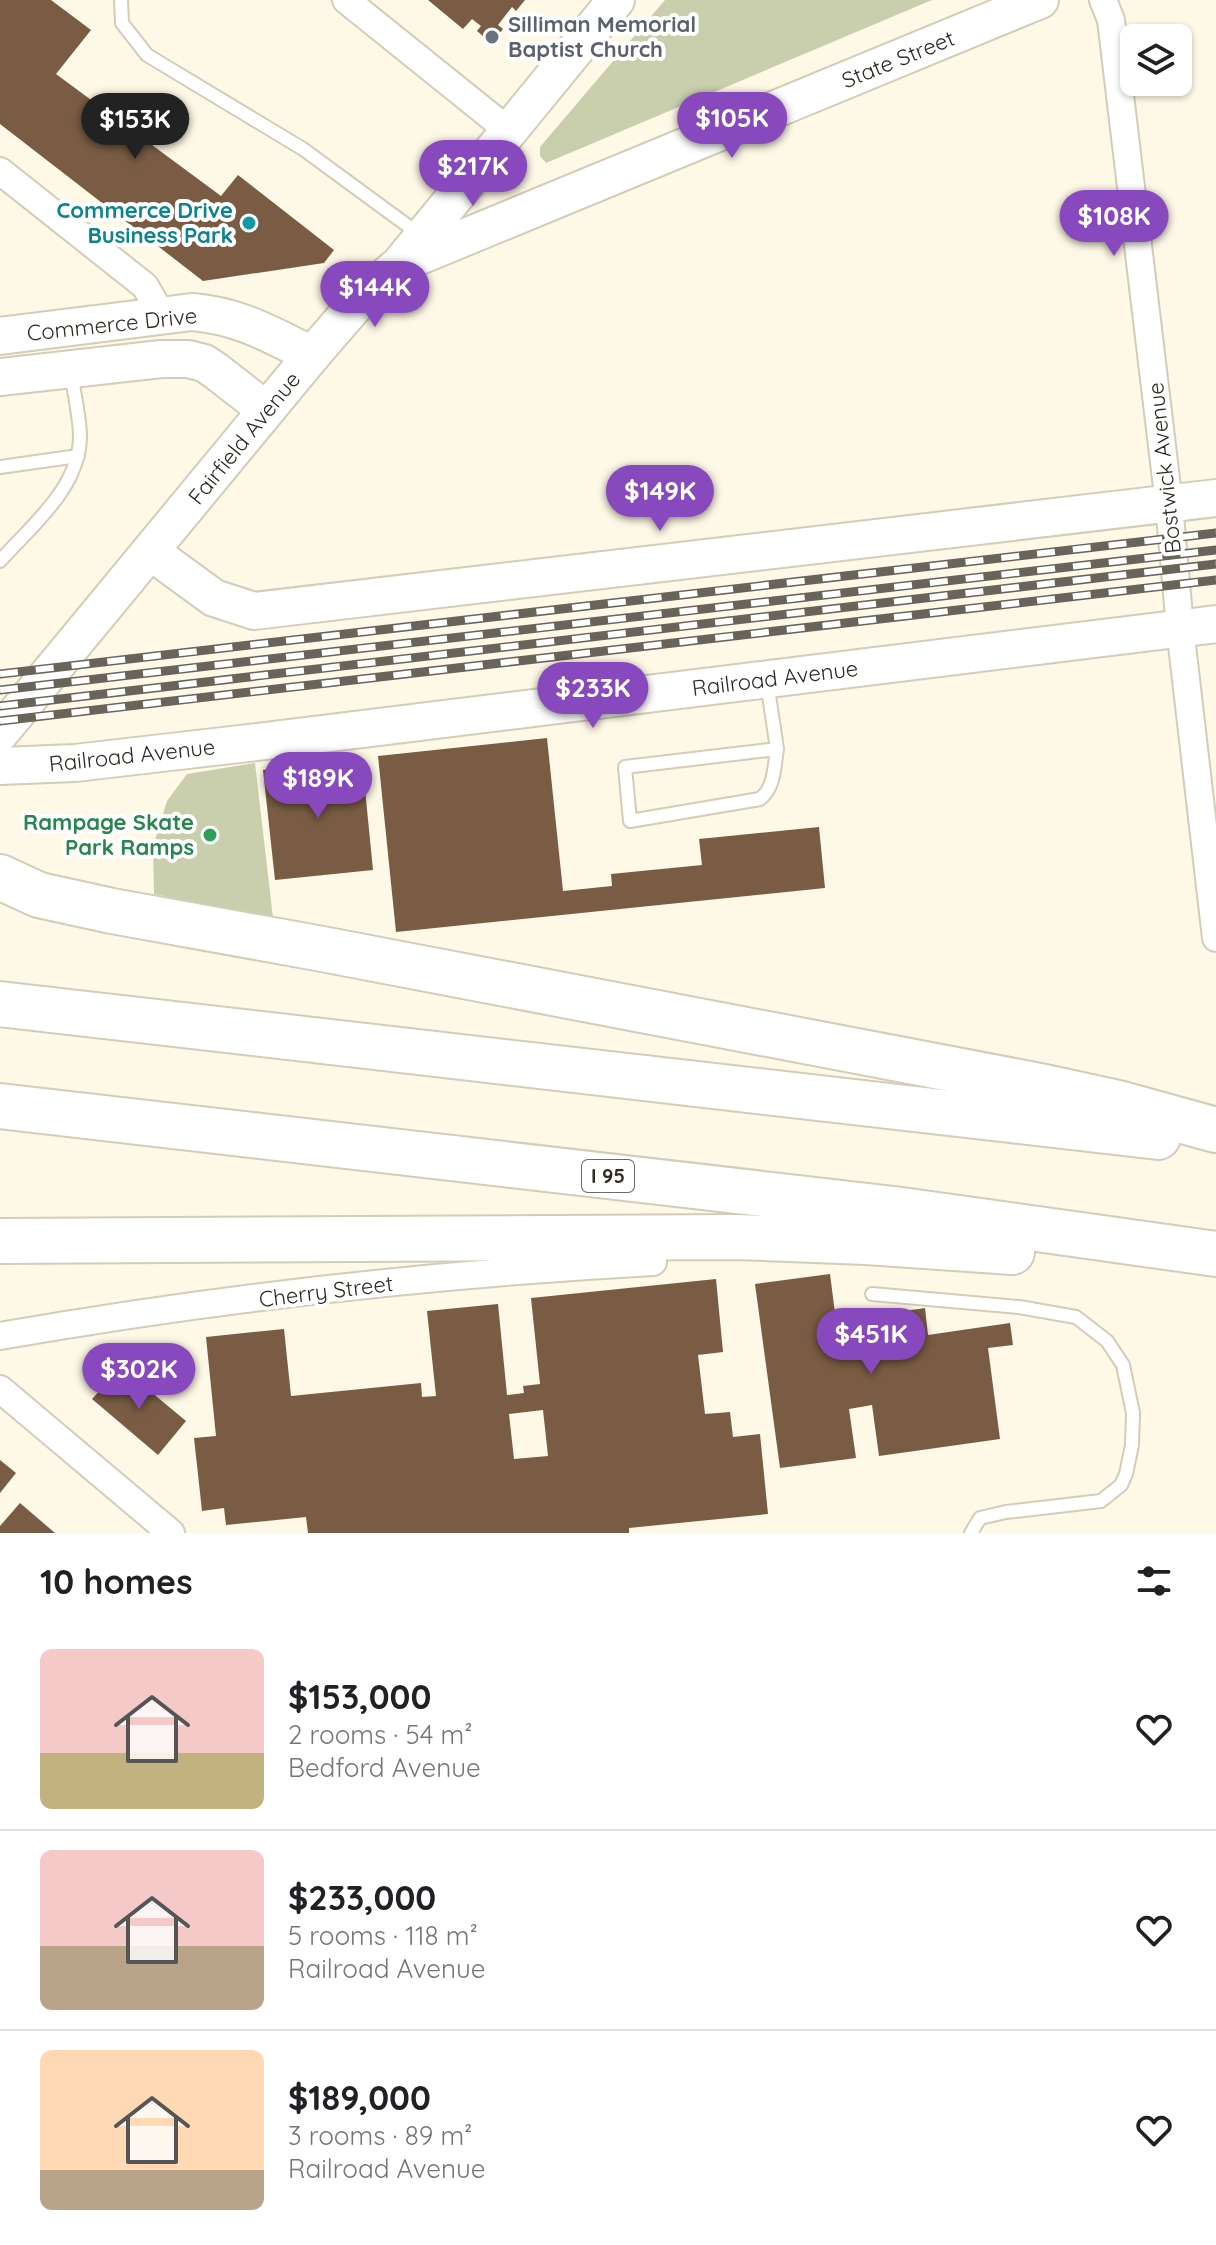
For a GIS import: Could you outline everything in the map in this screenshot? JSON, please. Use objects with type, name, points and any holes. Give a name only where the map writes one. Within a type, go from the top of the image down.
[{"type":"highway","points":[[0,877],[39,895],[99,909],[1040,1086],[1118,1103],[1207,1135]]},
{"type":"highway","points":[[0,1004],[1207,1135]]},
{"type":"highway","name":"I 95","points":[[0,1106],[894,1209],[1215,1254]]},
{"type":"highway","points":[[0,1241],[736,1237],[993,1251],[1215,1254]]},
{"type":"street","points":[[346,0],[498,143],[491,177],[507,201],[528,212]]},
{"type":"street","name":"Fairfield Avenue","points":[[0,733],[312,355],[364,295],[411,250],[616,0]]},
{"type":"street","name":"State Street","points":[[411,250],[528,212],[1040,0]]},
{"type":"street","name":"Bostwick Avenue","points":[[1103,0],[1111,20],[1169,504],[1180,628],[1216,938]]},
{"type":"street","points":[[0,171],[145,286],[162,315]]},
{"type":"street","name":"Commerce Drive","points":[[0,336],[192,312],[222,314],[259,328],[312,355]]},
{"type":"street","name":"Commerce Drive","points":[[0,377],[188,359],[204,363],[266,410]]},
{"type":"street","points":[[151,552],[214,598],[254,611],[1216,498]]},
{"type":"street","name":"Railroad Avenue","points":[[0,766],[75,763],[225,746],[1216,624]]},
{"type":"street","name":"Cherry Street","points":[[0,1336],[95,1319],[338,1289],[549,1268],[653,1262]]},
{"type":"street","points":[[0,1389],[171,1533]]},
{"type":"lane","points":[[121,0],[122,23],[147,55],[303,149],[411,250]]},
{"type":"lane","points":[[0,561],[63,491],[78,456],[80,434],[70,369]]},
{"type":"lane","points":[[0,467],[78,456]]},
{"type":"lane","points":[[767,679],[777,749],[768,793],[760,799],[630,821],[625,767],[777,749]]},
{"type":"lane","points":[[872,1294],[1019,1307],[1076,1317],[1107,1341],[1123,1365],[1133,1413],[1132,1445],[1121,1485],[1101,1501],[980,1518],[971,1533]]},
{"type":"green space","points":[[665,0],[932,0],[546,163],[540,156],[540,147]]},
{"type":"green space","name":"Rampage Skate Park Ramps","points":[[255,763],[273,918],[154,894],[153,846],[167,801],[187,774]]},
{"type":"building","points":[[0,0],[51,0],[91,30],[56,74],[221,196],[238,175],[334,250],[324,263],[203,281],[0,124]]},
{"type":"building","points":[[428,0],[525,0],[516,11],[512,7],[498,25],[503,29],[491,43],[477,31],[481,26],[472,19],[463,29]]},
{"type":"building","points":[[547,738],[563,891],[612,886],[611,874],[702,865],[699,839],[819,827],[825,888],[396,932],[378,756]]},
{"type":"building","points":[[362,759],[373,870],[275,880],[263,770]]},
{"type":"building","points":[[830,1274],[836,1321],[925,1308],[928,1335],[1010,1323],[1013,1345],[988,1348],[1000,1439],[879,1456],[872,1405],[849,1409],[856,1458],[780,1468],[755,1284]]},
{"type":"building","points":[[716,1279],[723,1352],[698,1355],[705,1414],[730,1412],[733,1437],[760,1434],[768,1514],[629,1528],[629,1533],[308,1533],[306,1517],[226,1525],[224,1508],[202,1511],[194,1438],[216,1436],[206,1337],[284,1329],[291,1396],[421,1383],[422,1397],[436,1396],[427,1311],[498,1304],[507,1395],[524,1393],[523,1386],[540,1384],[531,1298]],"holes":[[[543,1410],[548,1456],[514,1459],[509,1414]]]},
{"type":"building","points":[[121,1367],[186,1421],[158,1455],[92,1399]]},
{"type":"building","points":[[0,1460],[16,1473],[0,1493]]},
{"type":"building","points":[[20,1503],[55,1533],[0,1533],[0,1526]]},
{"type":"railway","points":[[0,674],[1216,533]]},
{"type":"railway","points":[[0,690],[1216,550]]},
{"type":"railway","points":[[0,706],[1216,564]]},
{"type":"railway","points":[[0,721],[1216,580]]},
{"type":"place","name":"Silliman Memorial Baptist Church","points":[[492,37]]},
{"type":"place","name":"Commerce Drive Business Park","points":[[249,223]]},
{"type":"place","name":"Rampage Skate Park Ramps","points":[[210,835]]}]
